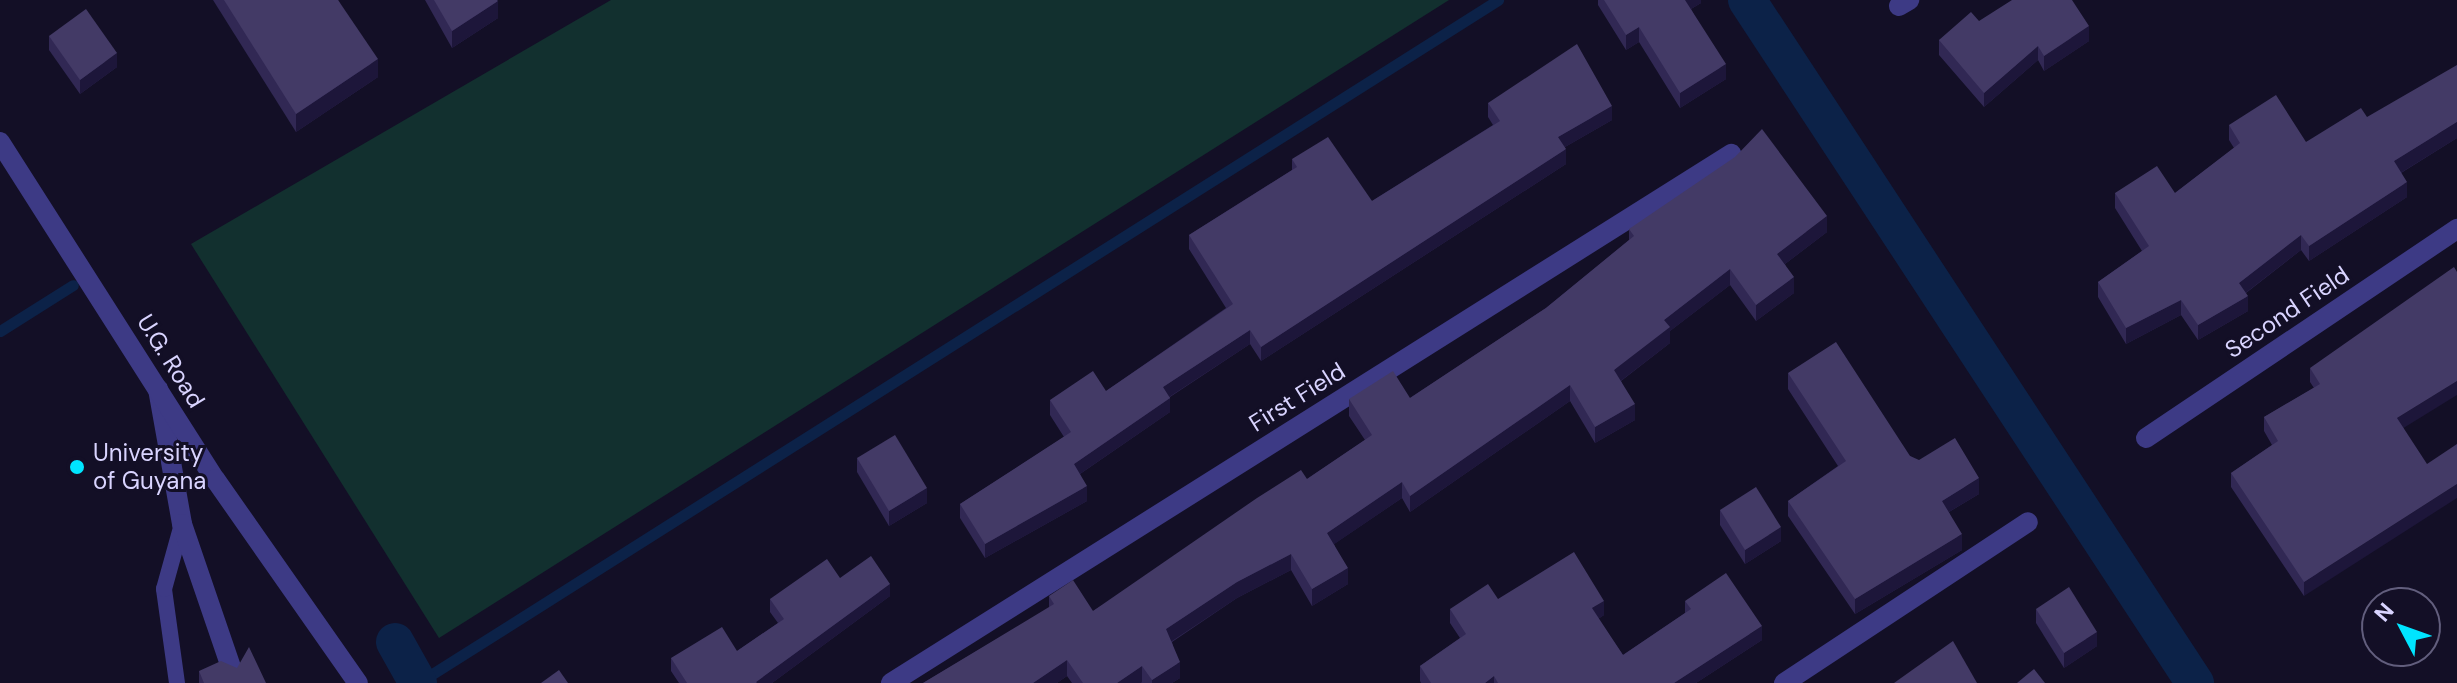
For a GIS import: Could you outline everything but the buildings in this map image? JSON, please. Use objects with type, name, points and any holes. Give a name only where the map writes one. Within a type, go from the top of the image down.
[{"type":"street","name":"U.G. Road","points":[[0,142],[157,387],[358,683]]},
{"type":"street","name":"First Field","points":[[891,683],[1731,154]]},
{"type":"street","name":"Second Field","points":[[2146,438],[2457,229]]},
{"type":"street","points":[[157,387],[182,524],[232,670]]},
{"type":"street","points":[[1784,683],[2028,522]]},
{"type":"lane","points":[[177,683],[164,589],[182,524]]},
{"type":"green space","points":[[611,0],[1449,0],[439,638],[191,244]]},
{"type":"waterway","points":[[418,683],[1498,0]]},
{"type":"waterway","points":[[1747,0],[2195,683]]},
{"type":"waterway","points":[[0,331],[73,285]]},
{"type":"waterway","points":[[395,642],[418,683]]},
{"type":"place","name":"University of Guyana","points":[[77,467]]}]
